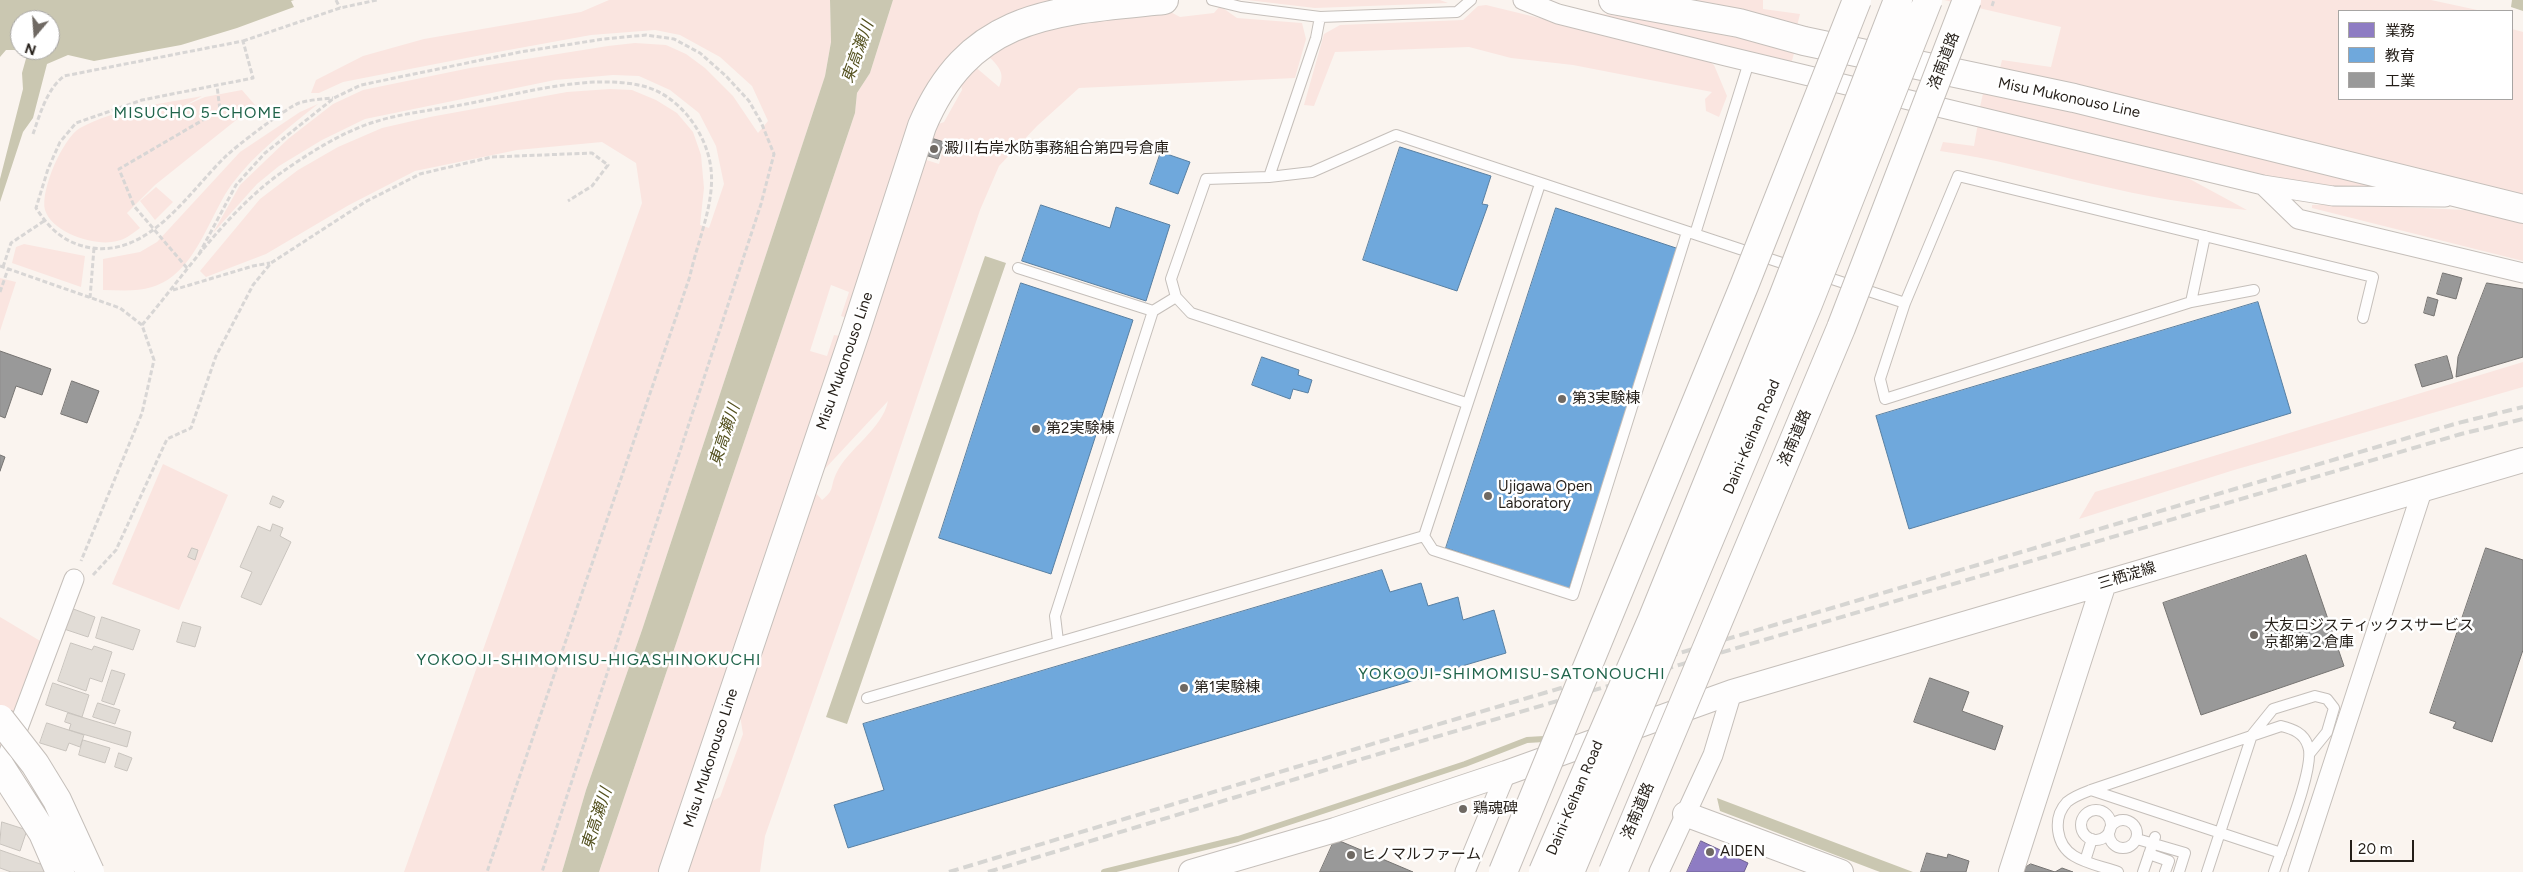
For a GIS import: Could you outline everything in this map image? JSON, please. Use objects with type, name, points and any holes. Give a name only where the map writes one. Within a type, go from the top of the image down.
[{"type":"main road","name":"Misu Mukonouso Line","points":[[673,872],[855,333],[922,126],[936,96],[951,73],[973,51],[1002,31],[1023,22],[1043,16],[1090,8],[1164,0]]},
{"type":"main road","name":"Misu Mukonouso Line","points":[[1613,0],[1739,23],[1804,41],[2074,98],[2523,209]]},
{"type":"main road","points":[[1503,872],[1744,286],[1857,0]]},
{"type":"main road","name":"Daini-Keihan Road","points":[[1543,872],[1652,620],[1776,316],[1898,0]]},
{"type":"main road","name":"Daini-Keihan Road","points":[[1570,872],[1808,304],[1928,0]]},
{"type":"main road","name":"洛南道路","points":[[1613,872],[1841,328],[1968,0]]},
{"type":"main road","points":[[0,719],[35,764],[57,800],[90,872]]},
{"type":"main road","points":[[0,766],[42,833],[60,872]]},
{"type":"street","points":[[1523,0],[1558,14],[1749,62],[2263,184],[2333,196],[2401,198],[2471,196]]},
{"type":"street","points":[[2263,184],[2298,219],[2523,273]]},
{"type":"street","name":"三栖淀線","points":[[1191,872],[1335,830],[1506,774],[1560,752],[1732,692],[2523,460]]},
{"type":"street","points":[[2298,872],[2423,488]]},
{"type":"street","points":[[2010,872],[2104,583]]},
{"type":"street","points":[[0,776],[73,584]]},
{"type":"street","points":[[1659,872],[1713,754],[1732,692]]},
{"type":"street","points":[[1465,872],[1506,774]]},
{"type":"street","points":[[1685,814],[1842,872]]},
{"type":"lane","points":[[1212,0],[1320,17],[1457,12],[1471,0]]},
{"type":"lane","points":[[1269,177],[1316,38],[1320,17]]},
{"type":"lane","points":[[1424,536],[1433,550],[1573,595],[1749,62]]},
{"type":"lane","points":[[1466,403],[1192,313],[1176,297],[1171,279],[1206,179],[1269,177],[1312,172],[1396,135],[1905,303]]},
{"type":"lane","points":[[2254,290],[2191,302],[1885,399],[1880,379],[1905,303],[1958,176],[2373,277],[2363,318]]},
{"type":"lane","points":[[1424,536],[1466,403],[1540,184]]},
{"type":"lane","points":[[2191,302],[2204,236]]},
{"type":"lane","points":[[1018,268],[1153,311]]},
{"type":"lane","points":[[1058,641],[1055,616],[1153,311],[1176,297]]},
{"type":"lane","points":[[867,698],[1424,536]]},
{"type":"lane","points":[[2207,872],[2252,735],[2272,709],[2314,696],[2327,700],[2334,708],[2329,724],[2326,732],[2310,752]]},
{"type":"lane","points":[[2118,872],[2075,857],[2064,848],[2057,826],[2060,814],[2068,802],[2091,790],[2252,735],[2274,728],[2289,728],[2304,738],[2310,752],[2309,768],[2274,872]]},
{"type":"lane","points":[[2091,790],[2281,853]]},
{"type":"lane","points":[[2110,830],[2110,840],[2121,848],[2131,846],[2137,839],[2135,826],[2128,820],[2119,820],[2110,830],[2100,839],[2092,839],[2084,833],[2081,823],[2090,812],[2100,811],[2108,816],[2111,825],[2110,830]]},
{"type":"lane","points":[[2085,861],[2092,839]]},
{"type":"lane","points":[[2137,839],[2155,839],[2185,853],[2179,872]]},
{"type":"lane","points":[[2143,872],[2155,839]]},
{"type":"lane","points":[[2150,854],[2169,861],[2165,872]]},
{"type":"path","points":[[336,0],[340,8]]},
{"type":"path","points":[[33,134],[44,103],[55,84],[64,76],[243,42],[340,8],[377,0]]},
{"type":"path","points":[[198,254],[236,184],[266,153],[334,98],[361,84],[530,51],[604,39],[646,36],[674,39],[700,53],[726,76],[749,101],[761,122],[774,154],[761,204],[542,872]]},
{"type":"path","points":[[243,42],[253,78],[142,100],[76,123],[60,142],[40,192],[36,208],[44,221],[67,241],[94,248],[120,248],[155,228],[182,206],[226,156],[259,131],[299,104],[334,98]]},
{"type":"path","points":[[142,324],[172,290],[198,254],[245,205],[283,171],[323,147],[370,124],[552,88],[614,81],[645,87],[672,100],[695,125],[711,169],[710,197],[690,276],[487,872]]},
{"type":"path","points":[[187,268],[155,228],[134,206],[119,169],[220,110],[216,86]]},
{"type":"path","points":[[73,584],[95,574],[116,550],[166,439],[191,428],[216,356],[253,285],[271,263],[365,202],[420,174],[492,158],[592,153],[608,165],[592,186],[568,201]]},
{"type":"path","points":[[44,221],[12,243],[2,267],[120,308],[142,324],[154,360],[142,413],[73,584]]},
{"type":"path","points":[[90,298],[94,248]]},
{"type":"path","points":[[172,290],[253,266],[271,263]]},
{"type":"path","points":[[0,292],[8,269]]},
{"type":"shaded area","points":[[609,0],[830,0],[831,42],[825,76],[642,630],[586,790],[562,872],[404,872],[642,203],[636,163],[602,142],[517,150],[415,171],[349,205],[266,254],[206,277],[200,271],[260,199],[298,170],[338,147],[382,128],[430,117],[567,92],[610,89],[632,90],[656,100],[677,113],[693,132],[701,155],[704,188],[700,225],[709,228],[724,184],[716,146],[699,113],[670,90],[639,76],[613,75],[555,80],[365,119],[322,140],[279,166],[257,184],[213,233],[240,185],[288,139],[333,104],[363,90],[470,68],[608,46],[635,43],[666,45],[686,54],[705,68],[733,96],[758,133],[768,121],[752,86],[720,57],[680,35],[655,30],[591,35],[492,53],[343,82],[319,93],[311,93],[316,80],[363,56],[424,39],[581,12]]},
{"type":"shaded area","points":[[893,0],[1098,0],[957,58],[852,320],[841,316],[849,292],[831,285],[810,351],[827,356],[834,335],[847,337],[666,872],[599,872],[855,113],[857,93],[870,73]]},
{"type":"shaded area","points":[[1247,0],[1440,0],[1448,3],[1315,8]]},
{"type":"shaded area","points":[[1640,0],[1763,0],[1763,9],[1800,14],[1796,30]]},
{"type":"shaded area","points":[[1944,0],[2431,0],[2477,10],[2338,10],[2338,100],[2513,100],[2513,29],[2523,32],[2523,201],[1999,72],[2002,60],[2051,67],[2061,27]]},
{"type":"shaded area","points":[[1486,5],[1704,58],[1714,65],[1727,96],[1719,117],[1706,111],[1705,99],[1712,92],[1573,65],[1511,58],[1469,47],[1335,52],[1314,106],[1304,105],[1324,34],[1340,25],[1463,20],[1478,6]]},
{"type":"shaded area","points":[[1220,6],[1237,18],[1302,23],[1306,39],[1295,78],[1079,88],[1037,126],[999,166],[980,210],[876,520],[765,836],[760,872],[687,872],[701,807],[720,797],[743,734],[738,703],[785,565],[795,558],[806,524],[802,513],[816,493],[822,500],[829,494],[841,465],[872,430],[885,411],[888,401],[808,487],[920,158],[939,164],[945,143],[928,136],[931,127],[944,122],[962,90],[960,78],[973,65],[999,87],[1002,76],[1001,72],[984,52],[1039,26],[1163,8],[1180,17],[1214,13]]},
{"type":"shaded area","points":[[1576,10],[1726,32],[1795,50],[1791,64]]},
{"type":"shaded area","points":[[1984,89],[2393,189],[2330,186],[2282,179],[1980,107]]},
{"type":"shaded area","points":[[242,90],[255,105],[155,185],[127,213],[140,228],[129,236],[108,242],[87,240],[65,231],[49,218],[45,210],[44,201],[49,178],[60,153],[73,134],[80,128],[124,111],[202,96],[182,107],[205,97]]},
{"type":"shaded area","points":[[318,104],[272,141],[241,173],[223,197],[200,243],[180,270],[167,280],[146,289],[103,290],[103,259],[140,252],[157,242],[240,152],[300,112]]},
{"type":"shaded area","points":[[1978,123],[2173,170],[2247,210],[2208,206],[2150,196],[1997,161],[1940,151],[1943,142],[1974,146]]},
{"type":"shaded area","points":[[156,187],[173,202],[155,220],[140,201]]},
{"type":"shaded area","points":[[2338,204],[2508,212],[2523,216],[2523,261],[2312,208],[2312,205]]},
{"type":"shaded area","points":[[24,244],[85,256],[81,287],[12,263],[16,247]]},
{"type":"shaded area","points":[[0,278],[16,282],[0,331]]},
{"type":"shaded area","points":[[2523,362],[2523,387],[2234,470],[2079,519],[2095,492]]},
{"type":"shaded area","points":[[163,464],[228,495],[179,610],[112,584]]},
{"type":"shaded area","points":[[0,617],[42,642],[0,757]]},
{"type":"water","points":[[0,0],[294,0],[291,1],[294,7],[237,28],[181,45],[94,61],[68,55],[60,58],[60,10],[10,10],[10,50],[6,50],[0,57]]},
{"type":"water","name":"東高瀬川","points":[[830,0],[893,0],[870,73],[857,93],[855,113],[599,872],[562,872],[586,790],[642,630],[825,76],[831,42]]},
{"type":"water","points":[[2512,0],[2523,0],[2523,11],[2511,7]]},
{"type":"water","points":[[26,60],[56,60],[47,64],[33,118],[23,132],[0,202],[0,179],[23,89],[22,73]]},
{"type":"water","points":[[985,256],[1006,263],[847,724],[826,717]]},
{"type":"water","points":[[1717,798],[1913,872],[1880,872],[1872,869],[1720,811]]},
{"type":"building: 業務","name":"AIDEN","points":[[1701,841],[1748,863],[1744,872],[1687,872]]},
{"type":"building: 教育","points":[[1400,147],[1491,176],[1482,204],[1488,205],[1457,291],[1363,260]]},
{"type":"building: 教育","points":[[1161,152],[1190,162],[1178,194],[1150,184]]},
{"type":"building: 教育","points":[[1041,205],[1110,228],[1116,207],[1170,225],[1146,301],[1022,261]]},
{"type":"building: 教育","name":"第3実験棟","points":[[1556,208],[1679,249],[1569,589],[1446,548]]},
{"type":"building: 教育","name":"第2実験棟","points":[[1021,283],[1133,320],[1051,574],[939,538]]},
{"type":"building: 教育","points":[[2258,302],[2291,413],[1909,529],[1876,416]]},
{"type":"building: 教育","points":[[1262,357],[1299,370],[1298,375],[1312,380],[1308,393],[1293,389],[1290,399],[1252,385]]},
{"type":"building: 教育","name":"第1実験棟","points":[[1382,570],[1390,592],[1421,583],[1428,606],[1458,597],[1463,620],[1494,610],[1506,653],[848,848],[834,805],[884,790],[863,724]]},
{"type":"building: 工業","name":"澱川右岸水防事務組合第四号倉庫","points":[[931,138],[944,142],[938,159],[925,155]]},
{"type":"building: 工業","points":[[2443,273],[2462,278],[2456,299],[2437,294]]},
{"type":"building: 工業","points":[[2487,283],[2523,289],[2523,357],[2456,377],[2458,357]]},
{"type":"building: 工業","points":[[2428,297],[2438,300],[2434,316],[2424,313]]},
{"type":"building: 工業","points":[[0,351],[51,369],[42,395],[16,386],[5,418],[0,416]]},
{"type":"building: 工業","points":[[2447,356],[2453,378],[2422,387],[2415,365]]},
{"type":"building: 工業","points":[[72,381],[99,391],[87,423],[61,414]]},
{"type":"building: 工業","points":[[0,455],[5,457],[0,471]]},
{"type":"building: 工業","points":[[2486,548],[2523,560],[2523,650],[2492,742],[2453,728],[2456,722],[2430,713]]},
{"type":"building: 工業","name":"大友ロジスティックスサービス 京都第２倉庫","points":[[2306,555],[2344,666],[2201,715],[2163,603]]},
{"type":"building: 工業","points":[[1930,678],[1969,692],[1962,711],[2003,726],[1995,750],[1914,722]]},
{"type":"building: 工業","name":"ヒノマルファーム","points":[[1335,839],[1413,872],[1320,872]]},
{"type":"building: 工業","points":[[1927,853],[1947,858],[1948,854],[1969,861],[1966,872],[1921,872]]},
{"type":"building: 工業","points":[[2031,864],[2055,872],[2024,872],[2026,867]]},
{"type":"building: 工業","points":[[2062,868],[2073,872],[2055,872]]},
{"type":"building: その他","points":[[273,496],[284,501],[280,508],[270,504]]},
{"type":"building: その他","points":[[273,524],[283,528],[280,536],[291,542],[261,605],[241,597],[252,572],[240,567],[258,526],[270,531]]},
{"type":"building: その他","points":[[192,548],[198,550],[195,560],[188,557]]},
{"type":"building: その他","points":[[68,607],[95,617],[88,637],[61,628]]},
{"type":"building: その他","points":[[102,617],[140,630],[133,650],[96,638]]},
{"type":"building: その他","points":[[183,622],[201,627],[195,647],[177,642]]},
{"type":"building: その他","points":[[71,643],[92,650],[94,646],[112,652],[102,682],[90,678],[86,691],[58,681]]},
{"type":"building: その他","points":[[112,670],[125,674],[114,705],[102,701]]},
{"type":"building: その他","points":[[53,683],[89,695],[82,717],[46,705]]},
{"type":"building: その他","points":[[98,703],[120,710],[115,724],[93,717]]},
{"type":"building: その他","points":[[68,713],[131,732],[127,747],[69,730],[71,724],[65,722]]},
{"type":"building: その他","points":[[47,723],[84,735],[80,747],[69,743],[66,751],[40,743]]},
{"type":"building: その他","points":[[83,740],[110,748],[105,763],[79,755]]},
{"type":"building: その他","points":[[119,753],[132,758],[127,771],[115,767]]},
{"type":"building: その他","points":[[2,822],[27,830],[20,851],[0,844]]},
{"type":"building: その他","points":[[0,850],[46,866],[44,872],[11,872],[0,868]]},
{"type":"waterway","points":[[1104,872],[1238,839],[1465,764],[1527,740],[1544,739]]},
{"type":"railway","points":[[949,872],[1402,735],[2458,423],[2523,407]]},
{"type":"railway","points":[[988,872],[1405,746],[2461,434],[2523,419]]},
{"type":"place","name":"澱川右岸水防事務組合第四号倉庫","points":[[934,149]]},
{"type":"place","name":"第3実験棟","points":[[1562,399]]},
{"type":"place","name":"第2実験棟","points":[[1036,429]]},
{"type":"place","name":"Ujigawa Open Laboratory","points":[[1488,496]]},
{"type":"place","name":"大友ロジスティックスサービス 京都第２倉庫","points":[[2254,635]]},
{"type":"place","name":"第1実験棟","points":[[1184,688]]},
{"type":"place","name":"鶏魂碑","points":[[1463,809]]},
{"type":"place","name":"AIDEN","points":[[1710,852]]},
{"type":"place","name":"ヒノマルファーム","points":[[1351,855]]},
{"type":"district","name":"MISUCHO 5-CHOME","points":[[198,113]]},
{"type":"district","name":"YOKOOJI-SHIMOMISU-HIGASHINOKUCHI","points":[[589,660]]},
{"type":"district","name":"YOKOOJI-SHIMOMISU-SATONOUCHI","points":[[1512,674]]}]
